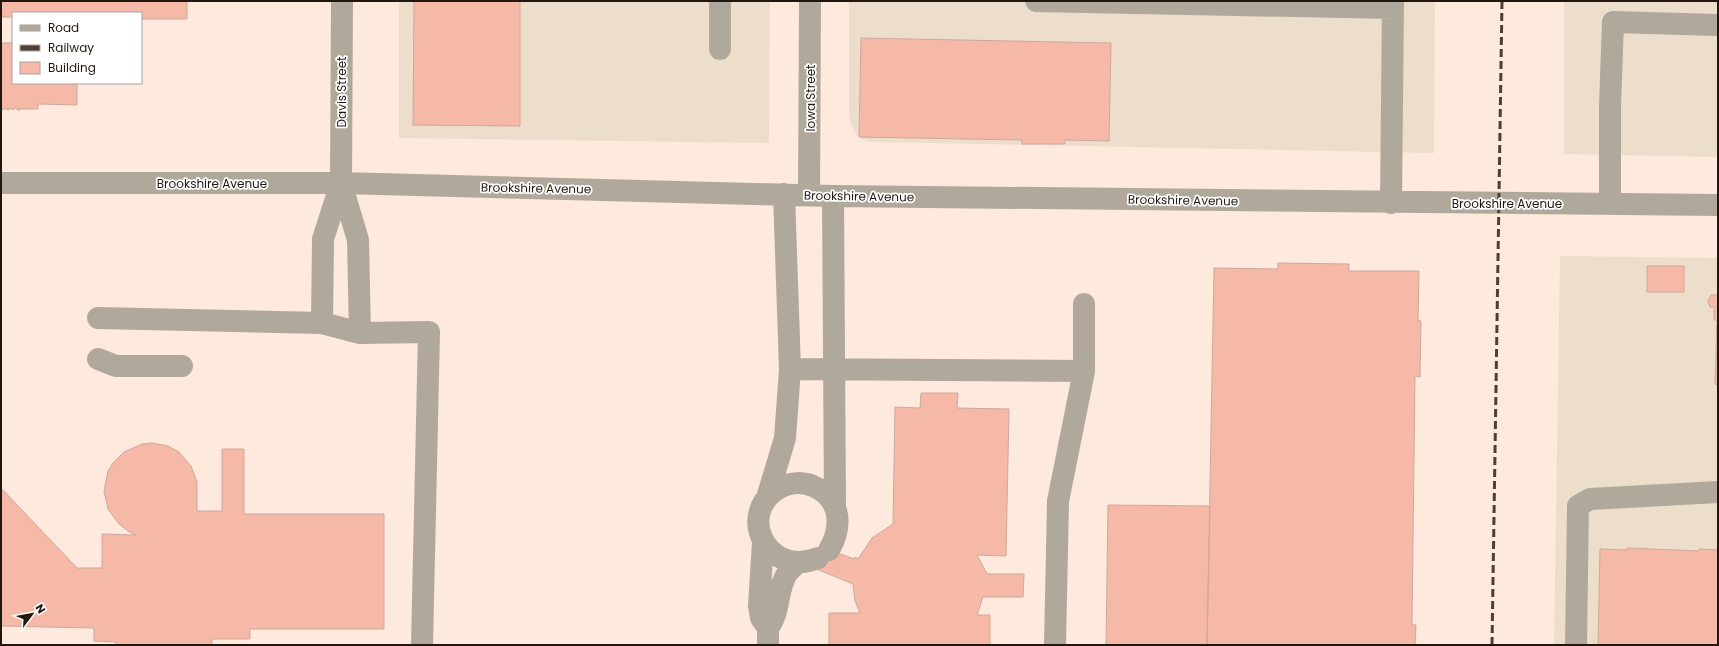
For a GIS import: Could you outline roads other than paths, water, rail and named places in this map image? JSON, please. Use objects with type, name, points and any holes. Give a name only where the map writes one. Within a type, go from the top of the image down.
[{"type":"street","name":"Davis Street","points":[[341,183],[342,1]]},
{"type":"street","points":[[720,1],[720,49]]},
{"type":"street","name":"Iowa Street","points":[[810,1],[810,195]]},
{"type":"street","points":[[1036,1],[1393,4],[1391,203]]},
{"type":"street","points":[[1610,203],[1610,106],[1613,22],[1718,25]]},
{"type":"street","name":"Brookshire Avenue","points":[[1,183],[341,183],[833,196],[1391,203],[1610,203],[1718,205]]},
{"type":"street","points":[[322,323],[323,239],[341,183]]},
{"type":"street","points":[[341,183],[358,240],[360,332]]},
{"type":"street","points":[[784,194],[790,369],[785,438],[767,498],[761,508],[758,519],[759,531],[763,542],[775,556],[786,561],[815,557]]},
{"type":"street","points":[[768,637],[776,616],[779,597],[788,573],[815,557],[835,540],[838,529],[838,518],[835,506],[833,196]]},
{"type":"street","points":[[1055,645],[1058,501],[1084,372],[1084,304]]},
{"type":"street","points":[[98,318],[322,323],[360,332],[430,332],[422,645]]},
{"type":"street","points":[[98,359],[116,366],[182,366]]},
{"type":"street","points":[[790,369],[1084,372]]},
{"type":"street","points":[[767,498],[776,490],[786,485],[798,483],[809,484],[820,489],[835,506]]},
{"type":"street","points":[[1576,645],[1578,506],[1590,499],[1718,492]]},
{"type":"street","points":[[763,542],[760,606],[761,618],[768,637]]},
{"type":"railway","points":[[1492,645],[1502,1]]}]
